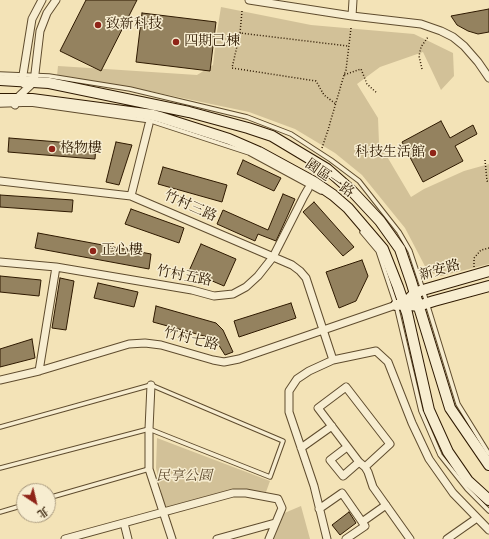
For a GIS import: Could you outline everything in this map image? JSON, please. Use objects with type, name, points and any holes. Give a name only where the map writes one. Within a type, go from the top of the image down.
[{"type":"street","points":[[34,102],[28,80],[30,29],[32,19],[42,0]]},
{"type":"street","points":[[15,102],[28,80],[41,29],[47,13],[56,0]]},
{"type":"street","points":[[249,0],[352,16],[421,24],[441,31],[453,38],[468,50],[489,78]]},
{"type":"street","points":[[352,16],[353,0]]},
{"type":"street","points":[[30,29],[41,29]]},
{"type":"street","name":"園區一路","points":[[0,80],[28,80],[49,83],[189,112],[248,128],[272,136],[327,169],[352,191],[380,221],[400,249],[419,291],[450,408],[489,465]]},
{"type":"street","name":"園區一路","points":[[0,99],[15,102],[34,102],[153,115],[229,139],[259,152],[314,182],[348,208],[383,249],[400,305],[407,313],[429,410],[448,452],[468,481],[489,500]]},
{"type":"street","points":[[132,196],[150,124]]},
{"type":"street","name":"竹村三路","points":[[0,181],[132,196],[292,265],[306,278],[334,360]]},
{"type":"street","name":"竹村五路","points":[[0,262],[56,267],[192,290],[214,296],[233,294],[246,287],[258,276],[273,257],[308,190]]},
{"type":"street","points":[[39,372],[56,267]]},
{"type":"street","name":"新安路","points":[[400,305],[419,291],[489,271]]},
{"type":"street","name":"新安路","points":[[400,305],[423,304],[489,287]]},
{"type":"street","name":"竹村七路","points":[[0,380],[39,372],[129,344],[146,343],[161,345],[224,362],[239,359],[400,305]]},
{"type":"street","points":[[327,539],[314,486],[289,412],[289,391],[297,379],[309,371],[334,360],[376,351],[388,362],[412,423],[429,459],[453,493],[489,530]]},
{"type":"street","points":[[151,385],[149,469],[172,539]]},
{"type":"street","points":[[347,447],[330,460],[343,476],[362,465],[390,444],[346,387],[318,408],[347,447],[362,465],[368,472],[373,487],[410,539]]},
{"type":"street","points":[[301,448],[332,426]]},
{"type":"street","points":[[65,539],[233,493],[246,492],[278,499],[282,508],[269,539]]},
{"type":"street","points":[[319,508],[342,493],[365,526],[346,539]]},
{"type":"street","points":[[362,522],[386,505]]},
{"type":"street","points":[[447,539],[477,518]]},
{"type":"street","points":[[124,523],[128,539]]},
{"type":"street","points":[[217,539],[275,524]]},
{"type":"lane","points":[[0,74],[28,80]]},
{"type":"lane","points":[[0,105],[15,102]]},
{"type":"lane","points":[[34,102],[150,121],[249,153],[324,194],[341,208]]},
{"type":"lane","points":[[346,213],[351,218]]},
{"type":"lane","points":[[360,229],[378,251],[400,305],[421,411],[440,455],[467,489],[489,511]]},
{"type":"lane","points":[[423,304],[458,404],[489,454]]},
{"type":"lane","points":[[0,426],[151,385],[283,442],[270,477],[149,429],[0,468]]},
{"type":"lane","points":[[56,496],[149,469]]},
{"type":"lane","points":[[0,512],[16,507]]},
{"type":"path","points":[[242,11],[240,33],[232,68],[316,81],[324,95],[336,104]]},
{"type":"path","points":[[321,150],[346,70],[351,28]]},
{"type":"path","points":[[240,33],[348,46]]},
{"type":"path","points":[[422,69],[419,56],[421,47],[428,37]]},
{"type":"path","points":[[344,76],[360,70],[367,84],[378,93]]},
{"type":"path","points":[[485,160],[487,181],[489,182]]},
{"type":"path","points":[[474,269],[474,258],[481,250],[489,248]]},
{"type":"green space","points":[[221,7],[311,25],[414,34],[453,53],[454,76],[441,90],[423,52],[380,67],[357,84],[378,118],[379,143],[411,197],[424,189],[464,171],[489,164],[489,264],[441,276],[428,272],[405,228],[362,175],[335,153],[295,129],[249,112],[130,87],[57,76],[58,66],[197,75],[213,65]]},
{"type":"green space","name":"民享公園","points":[[157,438],[270,481],[266,492],[249,490],[165,509],[156,468]]},
{"type":"green space","points":[[301,506],[310,539],[271,539],[282,514]]},
{"type":"building","name":"致新科技","points":[[86,0],[137,0],[101,71],[60,51]]},
{"type":"building","points":[[489,9],[489,32],[478,34],[468,31],[457,25],[451,16]]},
{"type":"building","name":"四期己棟","points":[[142,13],[216,22],[210,71],[136,62]]},
{"type":"building","name":"科技生活館","points":[[441,121],[450,138],[473,125],[477,134],[455,146],[463,161],[423,182],[402,142]]},
{"type":"building","name":"格物樓","points":[[9,138],[96,145],[95,159],[8,152]]},
{"type":"building","points":[[116,142],[132,145],[119,185],[106,182]]},
{"type":"building","points":[[243,160],[281,178],[274,191],[237,174]]},
{"type":"building","points":[[163,167],[227,185],[222,202],[158,184]]},
{"type":"building","points":[[283,194],[295,199],[276,241],[258,234],[255,241],[217,224],[223,210],[268,230]]},
{"type":"building","points":[[0,195],[73,200],[72,212],[0,207]]},
{"type":"building","points":[[314,202],[354,247],[343,256],[303,212]]},
{"type":"building","points":[[131,209],[184,228],[179,243],[125,224]]},
{"type":"building","name":"正心樓","points":[[38,233],[151,254],[149,269],[35,248]]},
{"type":"building","points":[[201,244],[236,259],[224,286],[189,271]]},
{"type":"building","points":[[362,260],[368,276],[356,301],[339,308],[326,272]]},
{"type":"building","points":[[0,276],[41,280],[39,296],[0,292]]},
{"type":"building","points":[[60,278],[74,281],[66,330],[52,328]]},
{"type":"building","points":[[98,283],[138,292],[134,307],[94,298]]},
{"type":"building","points":[[291,303],[296,318],[239,337],[234,321]]},
{"type":"building","points":[[156,306],[216,323],[223,330],[233,352],[225,355],[215,339],[153,322]]},
{"type":"building","points":[[32,339],[35,358],[0,367],[0,349]]},
{"type":"building","points":[[349,512],[356,523],[340,535],[332,525]]},
{"type":"place","name":"致新科技","points":[[98,25]]},
{"type":"place","name":"四期己棟","points":[[176,42]]},
{"type":"place","name":"格物樓","points":[[52,149]]},
{"type":"place","name":"科技生活館","points":[[433,153]]},
{"type":"place","name":"正心樓","points":[[93,251]]}]
